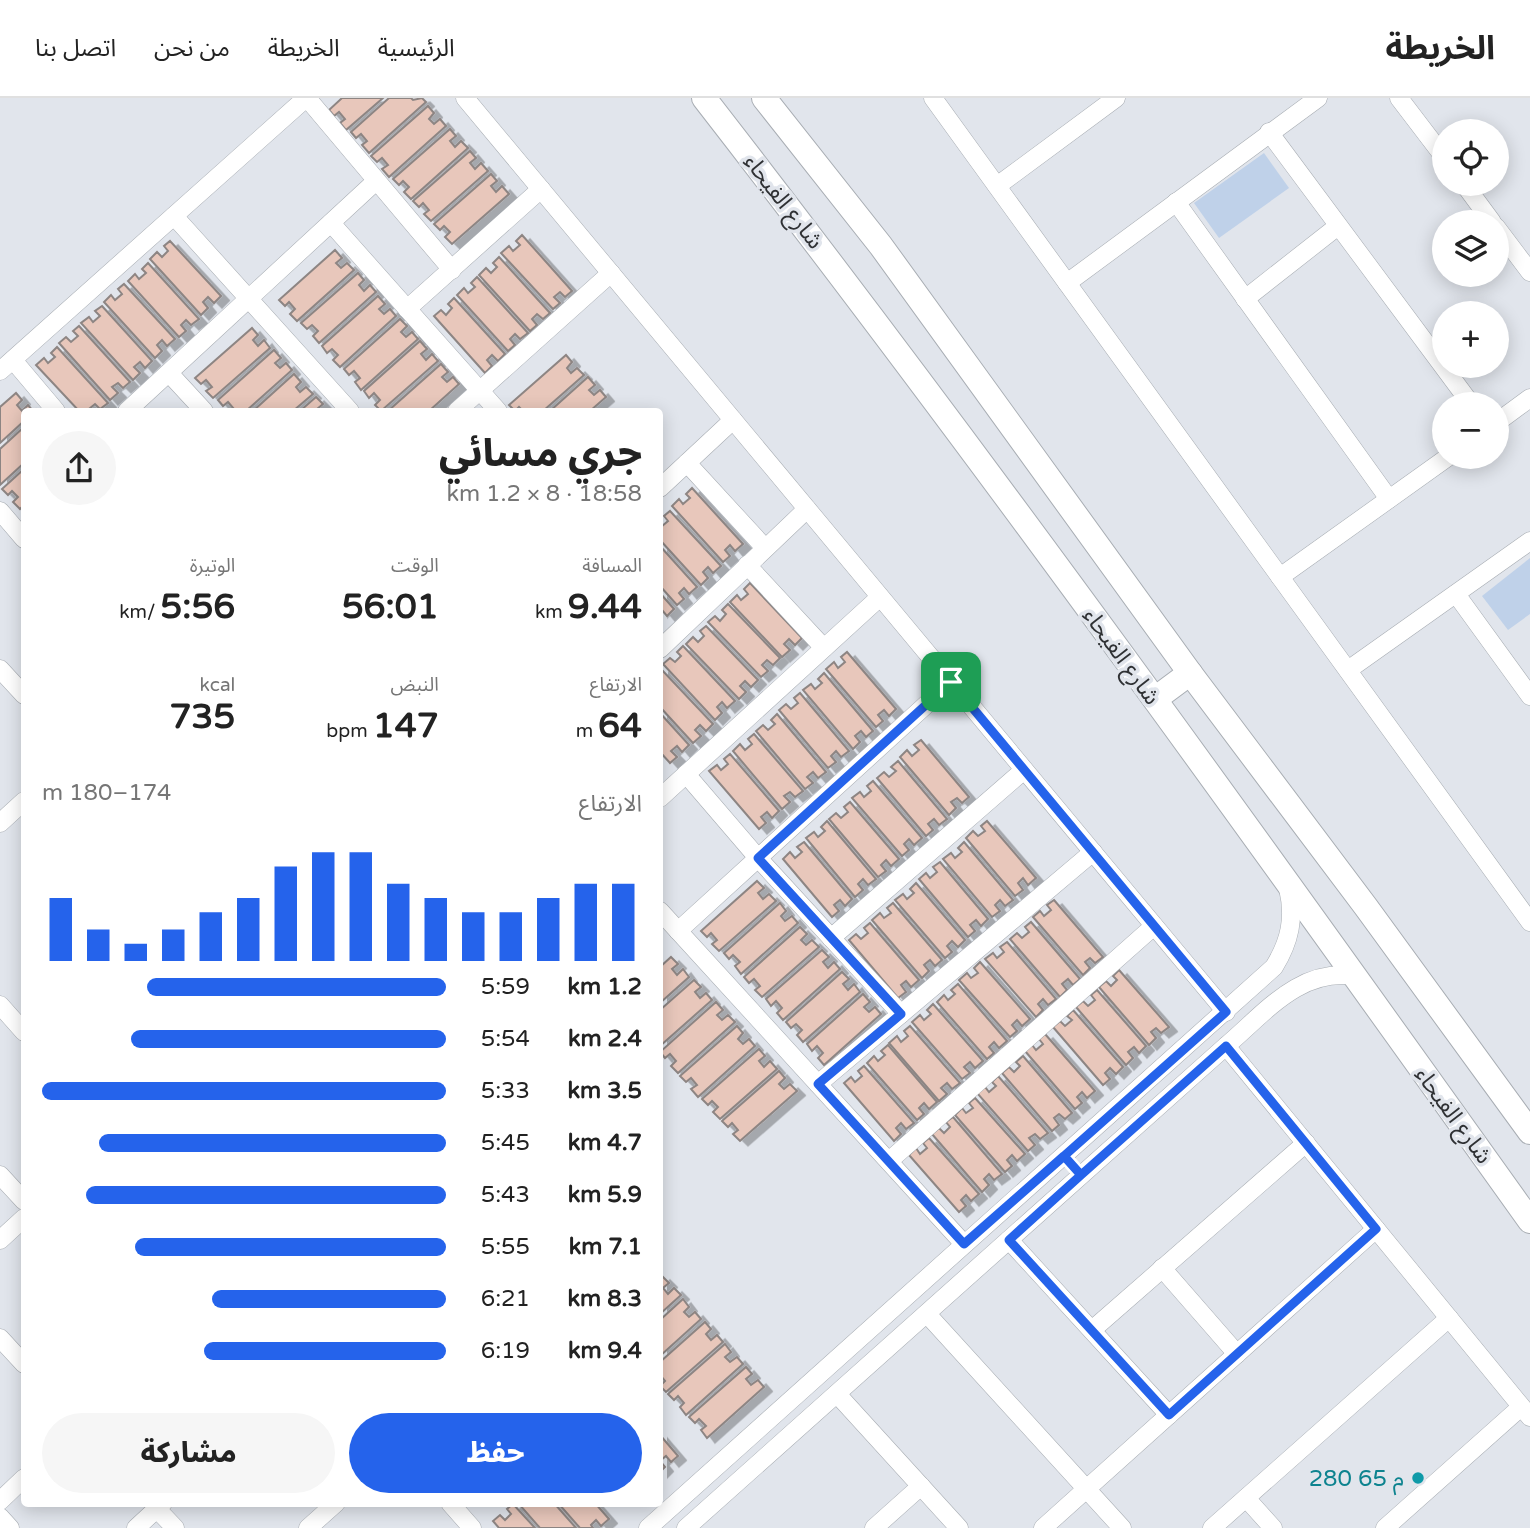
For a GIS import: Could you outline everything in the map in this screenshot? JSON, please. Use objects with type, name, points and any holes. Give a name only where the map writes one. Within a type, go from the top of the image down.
[{"type":"highway","name":"شارع الفيحاء","points":[[704,98],[832,262],[1154,699],[1530,1221]]},
{"type":"highway","name":"شارع الفيحاء","points":[[764,98],[881,246],[1190,673],[1366,907],[1530,1132]]},
{"type":"highway","points":[[1154,699],[1190,673]]},
{"type":"street","points":[[53,408],[6,366],[307,98],[452,270]]},
{"type":"street","points":[[465,98],[1226,1012]]},
{"type":"street","points":[[933,98],[1530,922]]},
{"type":"street","points":[[1067,283],[1318,98]]},
{"type":"street","points":[[1399,98],[1432,141]]},
{"type":"street","points":[[997,186],[1105,101]]},
{"type":"street","points":[[1269,132],[1462,392]]},
{"type":"street","points":[[130,408],[376,181]]},
{"type":"street","points":[[407,309],[541,189]]},
{"type":"street","points":[[1175,202],[1389,499]]},
{"type":"street","points":[[174,216],[347,408]]},
{"type":"street","points":[[331,223],[495,408]]},
{"type":"street","points":[[1245,299],[1338,226]]},
{"type":"street","points":[[1509,244],[1530,272]]},
{"type":"street","points":[[460,408],[611,273]]},
{"type":"street","points":[[169,373],[201,408]]},
{"type":"street","points":[[1509,413],[1530,398]]},
{"type":"street","points":[[663,485],[733,420]]},
{"type":"street","points":[[687,463],[765,548]]},
{"type":"street","points":[[1280,577],[1432,468]]},
{"type":"street","points":[[663,646],[807,509]]},
{"type":"street","points":[[3,522],[21,537]]},
{"type":"street","points":[[1348,670],[1530,541]]},
{"type":"street","points":[[747,565],[824,648]]},
{"type":"street","points":[[1455,594],[1528,690]]},
{"type":"street","points":[[663,795],[880,597]]},
{"type":"street","points":[[0,670],[21,692]]},
{"type":"street","points":[[678,931],[951,682]]},
{"type":"street","points":[[831,938],[1024,770]]},
{"type":"street","points":[[687,774],[758,858],[901,1014]]},
{"type":"street","points":[[0,822],[21,803]]},
{"type":"street","points":[[818,1084],[1093,852]]},
{"type":"street","points":[[648,1528],[1274,967],[1282,956],[1291,929],[1292,916],[1283,875]]},
{"type":"street","points":[[663,914],[964,1244]]},
{"type":"street","points":[[889,1161],[1154,926]]},
{"type":"street","points":[[686,1528],[1226,1046],[1298,985],[1326,975],[1355,976]]},
{"type":"street","points":[[0,1005],[21,1029]]},
{"type":"street","points":[[1226,1046],[1526,1412],[1391,1526]]},
{"type":"street","points":[[1092,1330],[1306,1143]]},
{"type":"street","points":[[1064,1156],[1081,1175]]},
{"type":"street","points":[[0,1175],[21,1198]]},
{"type":"street","points":[[0,1240],[21,1221]]},
{"type":"street","points":[[1043,1528],[1376,1229]]},
{"type":"street","points":[[1009,1240],[1169,1415]]},
{"type":"street","points":[[1162,1268],[1237,1354]]},
{"type":"street","points":[[927,1314],[1122,1528]]},
{"type":"street","points":[[1212,1528],[1449,1318]]},
{"type":"street","points":[[0,1338],[21,1361]]},
{"type":"street","points":[[837,1394],[960,1528]]},
{"type":"street","points":[[0,1501],[21,1481]]},
{"type":"street","points":[[874,1528],[921,1486]]},
{"type":"street","points":[[1246,1498],[1273,1528]]},
{"type":"street","points":[[136,1528],[159,1507]]},
{"type":"street","points":[[161,1507],[175,1528]]},
{"type":"street","points":[[311,1527],[332,1507]]},
{"type":"street","points":[[454,1507],[472,1528]]},
{"type":"street","points":[[0,1517],[10,1528]]},
{"type":"shaded area","points":[[1264,153],[1289,188],[1219,238],[1194,203]]},
{"type":"shaded area","points":[[1530,558],[1530,614],[1508,630],[1482,596]]},
{"type":"building","points":[[342,98],[383,98],[346,130],[340,123],[345,119],[339,112],[334,116],[329,110]]},
{"type":"building","points":[[389,98],[422,98],[426,102],[369,153],[362,145],[367,141],[361,134],[356,138],[351,132]]},
{"type":"building","points":[[428,106],[434,113],[429,119],[434,124],[440,119],[446,126],[389,177],[382,169],[388,165],[382,158],[377,162],[371,156]]},
{"type":"building","points":[[450,129],[456,136],[450,141],[455,147],[461,141],[468,148],[411,199],[404,192],[409,187],[403,181],[399,185],[393,179]]},
{"type":"building","points":[[470,151],[476,158],[470,163],[475,169],[481,163],[488,171],[431,221],[424,214],[429,210],[423,203],[419,207],[413,201]]},
{"type":"building","points":[[491,174],[497,181],[491,186],[496,192],[502,186],[509,194],[452,244],[445,237],[450,232],[444,226],[440,230],[434,224]]},
{"type":"building","points":[[522,235],[572,291],[565,297],[560,292],[554,297],[560,303],[553,309],[501,253],[509,246],[513,251],[520,245],[516,241]]},
{"type":"building","points":[[170,241],[221,296],[214,303],[208,297],[203,302],[208,308],[201,315],[150,259],[157,252],[162,257],[168,251],[164,246]]},
{"type":"building","points":[[335,250],[342,258],[336,263],[341,268],[347,263],[354,270],[297,321],[290,314],[295,309],[289,302],[285,306],[279,300]]},
{"type":"building","points":[[499,257],[550,313],[543,319],[537,314],[532,319],[537,325],[530,331],[479,275],[486,268],[491,273],[497,267],[493,263]]},
{"type":"building","points":[[148,263],[199,319],[191,325],[186,320],[181,325],[186,331],[179,337],[128,281],[135,274],[139,279],[146,273],[142,269]]},
{"type":"building","points":[[358,273],[364,280],[359,285],[364,291],[370,285],[376,292],[319,343],[313,336],[318,331],[312,325],[307,329],[301,323]]},
{"type":"building","points":[[477,277],[528,333],[520,339],[515,334],[510,339],[515,345],[508,351],[457,295],[464,288],[468,293],[475,287],[471,283]]},
{"type":"building","points":[[124,284],[175,339],[167,346],[162,340],[157,345],[162,351],[155,358],[104,302],[111,295],[115,300],[122,294],[118,289]]},
{"type":"building","points":[[378,296],[385,304],[379,309],[384,314],[390,309],[396,316],[340,367],[333,360],[338,355],[332,349],[327,353],[322,346]]},
{"type":"building","points":[[454,298],[505,354],[498,361],[492,355],[487,360],[492,366],[485,373],[434,316],[441,310],[446,315],[452,308],[448,304]]},
{"type":"building","points":[[102,306],[152,361],[145,368],[140,362],[134,367],[140,373],[133,380],[81,323],[89,317],[93,322],[100,316],[95,311]]},
{"type":"building","points":[[400,319],[407,326],[401,332],[406,337],[412,332],[418,339],[361,390],[355,382],[360,378],[354,371],[349,375],[344,369]]},
{"type":"building","points":[[79,326],[130,382],[123,388],[118,383],[112,387],[118,393],[110,400],[59,343],[66,337],[71,342],[78,336],[73,331]]},
{"type":"building","points":[[252,328],[258,335],[253,340],[258,346],[264,340],[270,348],[213,398],[206,391],[212,387],[206,380],[201,384],[195,378]]},
{"type":"building","points":[[420,341],[427,349],[421,354],[426,360],[432,354],[438,361],[384,408],[375,405],[380,400],[374,393],[369,398],[364,391]]},
{"type":"building","points":[[57,347],[108,403],[101,408],[95,404],[90,408],[76,408],[36,365],[44,358],[48,363],[55,357],[51,353]]},
{"type":"building","points":[[274,350],[281,358],[275,363],[280,368],[286,363],[292,370],[249,408],[233,408],[228,402],[223,406],[218,400]]},
{"type":"building","points":[[566,355],[572,362],[567,368],[571,373],[577,368],[584,375],[546,408],[512,408],[509,405]]},
{"type":"building","points":[[441,364],[448,372],[442,377],[447,382],[453,377],[459,384],[432,408],[391,408]]},
{"type":"building","points":[[294,374],[301,382],[296,387],[300,392],[306,387],[313,394],[297,408],[256,408]]},
{"type":"building","points":[[588,377],[595,385],[589,390],[594,395],[600,390],[606,397],[593,408],[553,408]]},
{"type":"building","points":[[16,393],[22,400],[17,405],[21,410],[21,424],[0,443],[0,407]]},
{"type":"building","points":[[316,397],[323,404],[318,408],[303,408]]},
{"type":"building","points":[[21,430],[21,466],[0,485],[0,449]]},
{"type":"building","points":[[21,472],[20,509],[13,502],[18,497],[12,491],[8,495],[2,489]]},
{"type":"building","points":[[692,488],[743,544],[735,551],[730,545],[725,550],[730,556],[723,562],[672,506],[679,499],[683,504],[690,498],[686,494]]},
{"type":"building","points":[[670,511],[721,566],[713,573],[708,567],[703,572],[708,578],[701,585],[663,543],[663,525],[668,521],[664,516]]},
{"type":"building","points":[[663,549],[697,587],[689,594],[684,588],[679,593],[684,599],[677,605],[663,589]]},
{"type":"building","points":[[750,583],[802,638],[795,645],[789,639],[784,644],[790,650],[782,657],[730,602],[737,595],[741,600],[748,594],[744,589]]},
{"type":"building","points":[[663,596],[674,609],[667,616],[663,611]]},
{"type":"building","points":[[728,604],[780,658],[773,665],[767,660],[762,665],[768,671],[761,677],[708,622],[715,616],[720,621],[726,614],[722,610]]},
{"type":"building","points":[[706,626],[758,680],[751,687],[745,681],[740,686],[746,692],[739,699],[686,644],[693,637],[698,642],[704,636],[700,631]]},
{"type":"building","points":[[683,646],[735,701],[727,708],[722,702],[717,707],[722,713],[715,720],[663,664],[670,658],[675,662],[681,656],[677,652]]},
{"type":"building","points":[[847,652],[896,709],[889,716],[884,710],[878,715],[883,721],[876,727],[826,669],[834,662],[838,668],[845,662],[841,657]]},
{"type":"building","points":[[663,671],[713,724],[706,731],[700,725],[695,730],[701,736],[693,743],[663,710]]},
{"type":"building","points":[[824,673],[873,731],[866,737],[861,731],[855,736],[860,742],[853,749],[803,690],[811,684],[815,689],[822,683],[818,679]]},
{"type":"building","points":[[800,693],[849,751],[841,757],[836,751],[831,756],[836,762],[828,768],[779,710],[786,704],[791,709],[798,703],[794,698]]},
{"type":"building","points":[[777,714],[826,772],[818,778],[813,772],[807,777],[813,783],[805,789],[756,731],[763,725],[768,730],[775,724],[771,720]]},
{"type":"building","points":[[663,716],[689,745],[682,752],[677,746],[671,751],[677,757],[670,763],[663,755]]},
{"type":"building","points":[[754,734],[803,791],[795,797],[790,792],[784,796],[790,802],[782,809],[733,751],[740,744],[745,750],[752,744],[748,739]]},
{"type":"building","points":[[921,740],[969,797],[962,803],[957,798],[951,802],[956,808],[949,815],[900,757],[907,750],[912,756],[919,750],[914,745]]},
{"type":"building","points":[[730,754],[779,811],[772,818],[767,812],[761,817],[766,823],[759,829],[709,771],[717,765],[721,770],[728,764],[724,759]]},
{"type":"building","points":[[898,761],[947,819],[939,825],[934,819],[928,824],[933,830],[926,836],[877,778],[884,772],[889,777],[896,771],[891,767]]},
{"type":"building","points":[[873,781],[922,838],[914,845],[909,839],[904,844],[909,850],[902,856],[852,798],[860,792],[864,797],[871,791],[867,786]]},
{"type":"building","points":[[850,802],[899,859],[891,866],[886,860],[881,865],[886,871],[878,877],[829,819],[836,813],[841,818],[848,812],[844,807]]},
{"type":"building","points":[[827,821],[876,879],[868,885],[863,879],[858,884],[863,890],[855,897],[806,838],[814,832],[818,837],[825,831],[821,827]]},
{"type":"building","points":[[987,821],[1036,878],[1028,885],[1023,878],[1018,883],[1023,890],[1015,896],[966,838],[973,831],[978,836],[985,831],[981,826]]},
{"type":"building","points":[[804,842],[852,899],[845,906],[840,900],[834,905],[839,911],[832,917],[783,859],[790,852],[795,858],[802,852],[797,847]]},
{"type":"building","points":[[964,842],[1013,900],[1005,906],[1000,900],[995,905],[1000,911],[992,917],[943,859],[951,853],[955,858],[962,852],[958,848]]},
{"type":"building","points":[[940,862],[988,919],[981,926],[976,920],[970,925],[975,931],[968,937],[919,879],[926,873],[930,878],[937,872],[933,867]]},
{"type":"building","points":[[757,881],[764,888],[758,893],[763,899],[769,894],[776,901],[719,951],[712,944],[717,940],[711,933],[707,937],[701,931]]},
{"type":"building","points":[[916,883],[965,940],[958,947],[952,941],[947,946],[952,952],[945,958],[895,900],[903,894],[907,899],[914,893],[910,889]]},
{"type":"building","points":[[1054,900],[1103,957],[1095,963],[1090,958],[1085,962],[1090,968],[1083,975],[1033,917],[1040,911],[1044,916],[1051,910],[1047,905]]},
{"type":"building","points":[[780,903],[786,911],[781,916],[785,921],[792,916],[798,923],[741,974],[735,966],[740,962],[733,955],[729,959],[724,953]]},
{"type":"building","points":[[893,903],[942,960],[935,966],[930,960],[924,965],[929,971],[922,978],[872,920],[880,913],[884,918],[891,913],[887,908]]},
{"type":"building","points":[[1031,922],[1080,979],[1073,985],[1068,979],[1062,984],[1067,990],[1060,997],[1010,939],[1017,933],[1022,938],[1029,932],[1025,927]]},
{"type":"building","points":[[870,923],[919,980],[911,987],[906,981],[901,985],[906,992],[898,998],[849,940],[856,934],[861,939],[868,933],[864,928]]},
{"type":"building","points":[[800,927],[807,934],[801,940],[806,945],[812,940],[819,947],[762,997],[755,990],[760,986],[754,979],[749,983],[744,977]]},
{"type":"building","points":[[1007,942],[1056,999],[1048,1005],[1043,999],[1038,1004],[1043,1010],[1036,1017],[985,959],[993,953],[997,958],[1004,952],[1000,947]]},
{"type":"building","points":[[822,950],[829,957],[823,962],[828,968],[834,962],[840,969],[783,1020],[777,1013],[782,1008],[776,1001],[771,1006],[766,999]]},
{"type":"building","points":[[671,957],[678,964],[672,969],[677,975],[683,969],[689,977],[663,1000],[663,964]]},
{"type":"building","points":[[980,962],[1030,1019],[1022,1026],[1017,1020],[1012,1025],[1017,1031],[1010,1037],[959,980],[967,973],[971,978],[978,973],[974,968]]},
{"type":"building","points":[[1119,970],[1169,1027],[1161,1033],[1156,1028],[1151,1032],[1156,1038],[1149,1045],[1099,987],[1106,981],[1111,986],[1117,980],[1113,976]]},
{"type":"building","points":[[842,972],[849,979],[843,984],[848,990],[854,984],[860,992],[803,1042],[797,1035],[802,1030],[796,1024],[791,1028],[786,1022]]},
{"type":"building","points":[[694,980],[701,987],[695,992],[700,998],[706,993],[712,1000],[663,1043],[663,1007]]},
{"type":"building","points":[[958,984],[1007,1041],[999,1048],[994,1042],[989,1047],[994,1053],[987,1059],[937,1002],[944,995],[948,1000],[955,994],[951,990]]},
{"type":"building","points":[[1097,990],[1146,1046],[1139,1053],[1134,1047],[1128,1052],[1133,1058],[1126,1065],[1076,1007],[1083,1001],[1088,1006],[1095,1000],[1091,995]]},
{"type":"building","points":[[863,994],[870,1002],[864,1007],[869,1012],[875,1007],[881,1014],[824,1065],[818,1058],[823,1053],[817,1046],[812,1051],[807,1044]]},
{"type":"building","points":[[716,1002],[723,1010],[717,1015],[722,1020],[728,1015],[735,1022],[678,1073],[671,1066],[676,1061],[670,1054],[665,1058],[663,1049]]},
{"type":"building","points":[[933,1004],[983,1061],[975,1068],[970,1062],[964,1067],[970,1073],[962,1079],[912,1022],[920,1015],[924,1020],[931,1014],[927,1010]]},
{"type":"building","points":[[1073,1010],[1123,1067],[1116,1074],[1110,1068],[1105,1073],[1110,1079],[1103,1085],[1053,1027],[1060,1021],[1065,1026],[1072,1020],[1067,1016]]},
{"type":"building","points":[[737,1026],[743,1033],[738,1039],[743,1044],[749,1039],[755,1046],[698,1097],[691,1089],[697,1085],[691,1078],[686,1082],[680,1076]]},
{"type":"building","points":[[910,1026],[960,1083],[952,1089],[947,1083],[941,1088],[947,1094],[939,1101],[889,1043],[897,1036],[901,1042],[908,1036],[904,1031]]},
{"type":"building","points":[[1045,1034],[1095,1091],[1087,1098],[1082,1092],[1077,1097],[1082,1103],[1075,1109],[1025,1051],[1032,1045],[1036,1050],[1043,1044],[1039,1039]]},
{"type":"building","points":[[888,1045],[937,1102],[929,1109],[924,1103],[919,1108],[924,1114],[917,1120],[867,1063],[874,1056],[878,1061],[885,1055],[881,1051]]},
{"type":"building","points":[[759,1049],[765,1056],[759,1061],[764,1067],[770,1061],[777,1069],[720,1119],[713,1112],[718,1107],[712,1101],[708,1105],[702,1099]]},
{"type":"building","points":[[1023,1056],[1072,1113],[1065,1119],[1059,1114],[1054,1118],[1059,1125],[1052,1131],[1002,1073],[1009,1067],[1014,1072],[1020,1066],[1016,1062]]},
{"type":"building","points":[[864,1066],[914,1123],[906,1129],[901,1123],[896,1128],[901,1134],[894,1141],[844,1083],[851,1077],[855,1082],[862,1076],[858,1071]]},
{"type":"building","points":[[779,1071],[785,1078],[779,1084],[784,1089],[790,1084],[797,1091],[740,1141],[733,1134],[738,1130],[732,1123],[728,1127],[722,1121]]},
{"type":"building","points":[[998,1076],[1048,1133],[1040,1139],[1035,1134],[1029,1138],[1035,1145],[1028,1151],[977,1093],[985,1087],[989,1092],[996,1086],[992,1082]]},
{"type":"building","points":[[975,1098],[1025,1154],[1017,1161],[1012,1155],[1007,1160],[1012,1166],[1005,1172],[955,1115],[962,1108],[966,1113],[973,1108],[969,1103]]},
{"type":"building","points":[[953,1117],[1002,1174],[994,1180],[989,1174],[984,1179],[989,1185],[982,1192],[932,1134],[939,1128],[944,1133],[950,1127],[946,1122]]},
{"type":"building","points":[[929,1138],[979,1194],[971,1201],[966,1195],[961,1200],[966,1206],[959,1212],[909,1155],[916,1148],[920,1154],[927,1148],[923,1143]]},
{"type":"building","points":[[663,1277],[669,1283],[663,1288]]},
{"type":"building","points":[[663,1288],[668,1294],[674,1288],[681,1295],[663,1311]]},
{"type":"building","points":[[683,1299],[689,1307],[684,1312],[689,1317],[695,1312],[701,1319],[663,1353],[663,1317]]},
{"type":"building","points":[[705,1322],[711,1329],[706,1334],[711,1340],[717,1335],[723,1342],[666,1392],[663,1389],[663,1359]]},
{"type":"building","points":[[725,1344],[731,1352],[725,1357],[730,1362],[737,1357],[743,1364],[686,1415],[680,1407],[684,1403],[678,1396],[674,1400],[668,1394]]},
{"type":"building","points":[[746,1367],[752,1374],[746,1379],[751,1385],[758,1380],[764,1387],[707,1438],[701,1430],[706,1426],[699,1419],[695,1423],[689,1417]]},
{"type":"building","points":[[663,1438],[678,1456],[671,1462],[666,1456],[663,1458]]},
{"type":"building","points":[[516,1507],[535,1528],[499,1528],[493,1521],[500,1515],[505,1520],[511,1514],[507,1509]]},
{"type":"building","points":[[522,1507],[558,1507],[576,1528],[540,1528]]},
{"type":"building","points":[[562,1507],[598,1507],[609,1519],[601,1526],[596,1520],[591,1525],[593,1528],[580,1528]]},
{"type":"place","name":"280 م 65","points":[[1418,1478]]},
{"type":"route","points":[[951,682],[758,858],[901,1014],[818,1084],[964,1244],[1064,1156],[1081,1175],[1226,1046],[1376,1229],[1169,1415],[1009,1240],[1081,1175],[1064,1156],[1226,1012],[951,682]]}]
